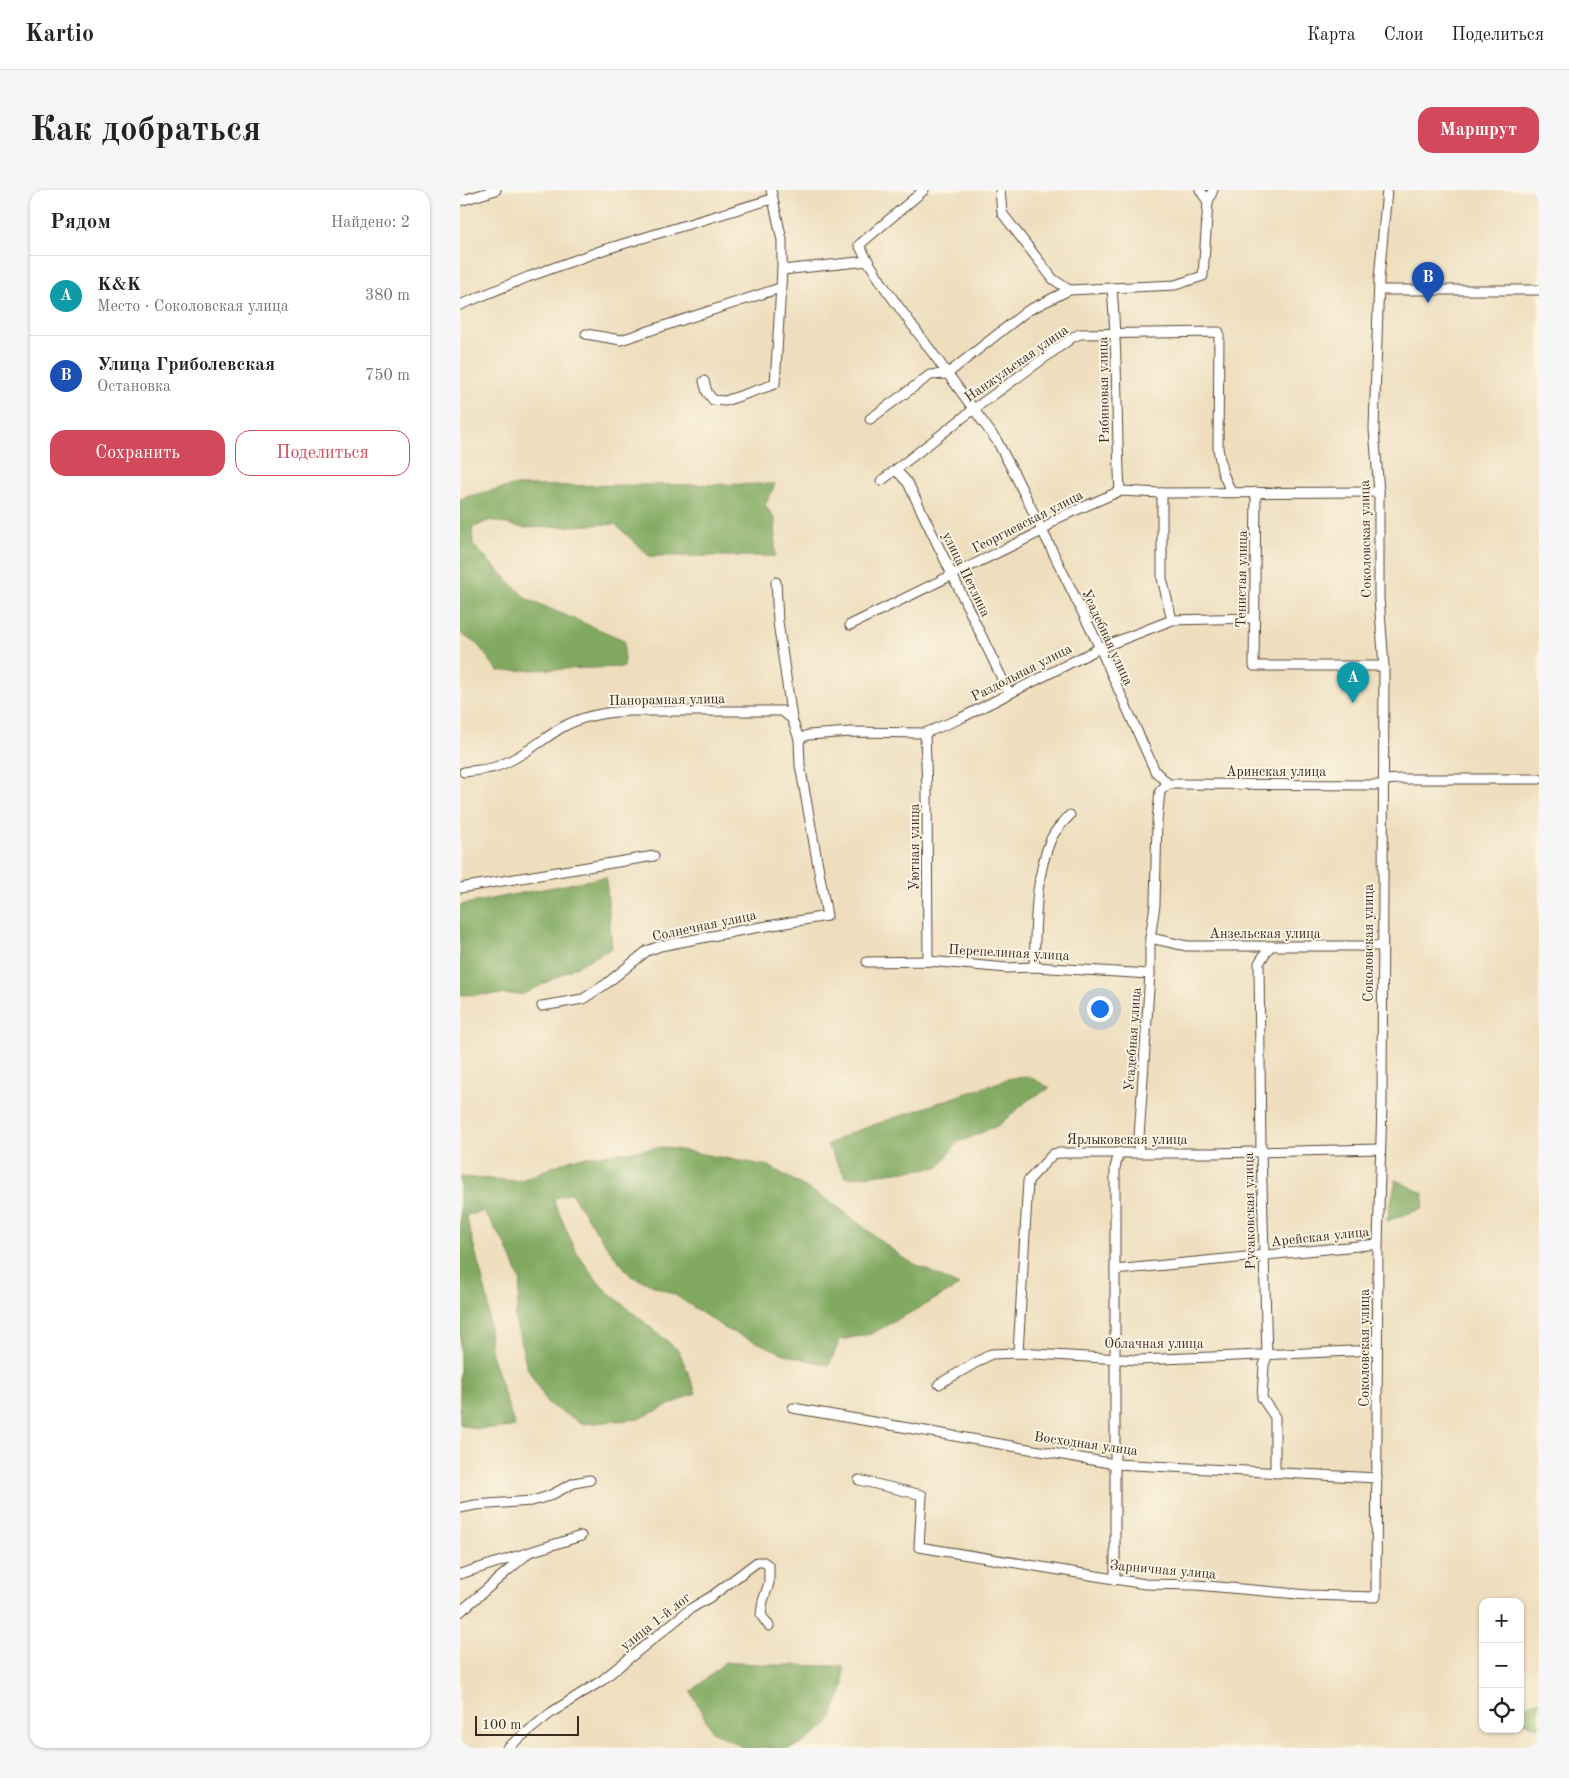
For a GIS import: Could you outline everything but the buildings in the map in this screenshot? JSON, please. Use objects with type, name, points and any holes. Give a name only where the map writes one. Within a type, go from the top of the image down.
[{"type":"street","points":[[460,202],[496,190]]},
{"type":"street","name":"Усадебная улица","points":[[924,190],[859,244],[885,288],[997,441],[1100,648],[1155,771],[1168,784],[1160,791],[1157,821],[1155,905],[1150,938],[1150,974],[1138,1152]]},
{"type":"street","points":[[1000,190],[1002,213],[1053,279],[1069,290]]},
{"type":"street","points":[[1200,190],[1208,202]]},
{"type":"street","points":[[870,419],[930,375],[947,374],[1028,311],[1069,290],[1175,285],[1203,276],[1208,202],[1213,190]]},
{"type":"street","name":"Соколовская улица","points":[[1376,1597],[1384,666],[1379,598],[1379,492],[1374,429],[1379,290],[1387,190]]},
{"type":"street","points":[[460,305],[528,277],[603,250],[772,194],[782,240],[775,384],[725,401],[713,400],[707,392],[704,381]]},
{"type":"street","points":[[782,270],[868,261]]},
{"type":"street","points":[[586,334],[620,340],[780,288]]},
{"type":"street","name":"Рябиновая улица","points":[[1112,289],[1116,334],[1117,442],[1120,491]]},
{"type":"street","points":[[1379,290],[1539,290]]},
{"type":"street","name":"Нанжульская улица","points":[[881,481],[974,409],[1073,337],[1080,334],[1219,332],[1218,448],[1222,471],[1231,492]]},
{"type":"street","name":"улица Петлина","points":[[896,470],[908,483],[1009,693]]},
{"type":"street","name":"Георгиевская улица","points":[[850,625],[1042,530],[1056,519],[1120,491],[1162,493],[1379,492]]},
{"type":"street","name":"Тенистая улица","points":[[1256,492],[1254,666],[1384,666]]},
{"type":"street","points":[[1162,493],[1162,578],[1172,620]]},
{"type":"street","points":[[776,582],[778,622],[792,718],[799,739]]},
{"type":"street","name":"Раздольная улица","points":[[799,739],[808,735],[852,732],[925,733],[959,719],[1100,648],[1172,620],[1254,618]]},
{"type":"street","name":"Панорамная улица","points":[[464,772],[497,767],[528,752],[563,727],[608,712],[782,711],[792,718]]},
{"type":"street","name":"Уютная улица","points":[[925,733],[928,961]]},
{"type":"street","name":"Солнечная улица","points":[[542,1006],[583,999],[606,984],[647,951],[660,946],[827,916],[800,765],[799,739]]},
{"type":"street","name":"Аринская улица","points":[[1168,784],[1384,783],[1400,778],[1539,779]]},
{"type":"street","points":[[1034,967],[1040,876],[1052,838],[1070,815]]},
{"type":"street","points":[[460,888],[654,856]]},
{"type":"street","name":"Анзельская улица","points":[[1150,938],[1187,946],[1382,946]]},
{"type":"street","name":"Русаковская улица","points":[[1270,946],[1259,963],[1266,1356],[1262,1398],[1274,1417],[1275,1473]]},
{"type":"street","name":"Перепелиная улица","points":[[867,962],[928,961],[1007,968],[1034,967],[1150,974]]},
{"type":"street","name":"Ярлыковская улица","points":[[1018,1353],[1028,1181],[1053,1154],[1380,1149]]},
{"type":"street","points":[[1115,1580],[1116,1358],[1114,1168],[1118,1152]]},
{"type":"street","name":"Арейская улица","points":[[1114,1270],[1378,1244]]},
{"type":"street","name":"Облачная улица","points":[[938,1384],[991,1354],[1018,1353],[1138,1360],[1377,1350]]},
{"type":"street","name":"Восходная улица","points":[[793,1408],[1115,1464],[1377,1478]]},
{"type":"street","points":[[460,1508],[475,1505],[532,1501],[549,1496],[574,1483],[590,1480]]},
{"type":"street","name":"Зарничная улица","points":[[858,1480],[922,1495],[919,1547],[1144,1584],[1196,1585],[1308,1595],[1376,1597]]},
{"type":"street","points":[[460,1574],[581,1536]]},
{"type":"street","points":[[460,1612],[530,1551]]},
{"type":"street","name":"улица 1-й лог","points":[[507,1748],[552,1712],[601,1681],[690,1609],[712,1596],[756,1562],[764,1562],[769,1566],[769,1583],[762,1601],[761,1614],[769,1626]]},
{"type":"green space","points":[[775,484],[765,505],[775,519],[775,556],[649,556],[615,524],[524,528],[490,520],[472,528],[473,545],[527,599],[624,640],[624,667],[498,671],[478,645],[460,633],[460,500],[469,496],[512,486]]},
{"type":"green space","points":[[606,877],[612,948],[524,994],[460,995],[460,905]]},
{"type":"green space","points":[[1030,1077],[1050,1088],[1028,1100],[999,1125],[957,1143],[939,1167],[846,1178],[827,1145],[853,1132],[1011,1078]]},
{"type":"green space","points":[[663,1147],[769,1166],[834,1204],[903,1258],[959,1286],[871,1334],[840,1340],[829,1365],[787,1355],[726,1329],[675,1295],[631,1276],[605,1244],[571,1193],[553,1199],[576,1252],[602,1287],[679,1351],[696,1393],[638,1419],[583,1424],[548,1404],[527,1367],[515,1319],[521,1282],[506,1245],[484,1212],[466,1215],[488,1301],[490,1351],[515,1427],[477,1429],[460,1424],[460,1177],[519,1181],[572,1159]]},
{"type":"green space","points":[[1396,1180],[1424,1194],[1423,1208],[1387,1221]]},
{"type":"green space","points":[[725,1662],[843,1666],[844,1686],[829,1724],[800,1745],[789,1748],[744,1748],[712,1731],[691,1692]]},
{"type":"green space","points":[[1539,1700],[1539,1727],[1524,1721],[1524,1706]]},
{"type":"place","name":"Улица Гриболевская","points":[[1428,303]]},
{"type":"place","name":"K&K","points":[[1353,703]]}]
